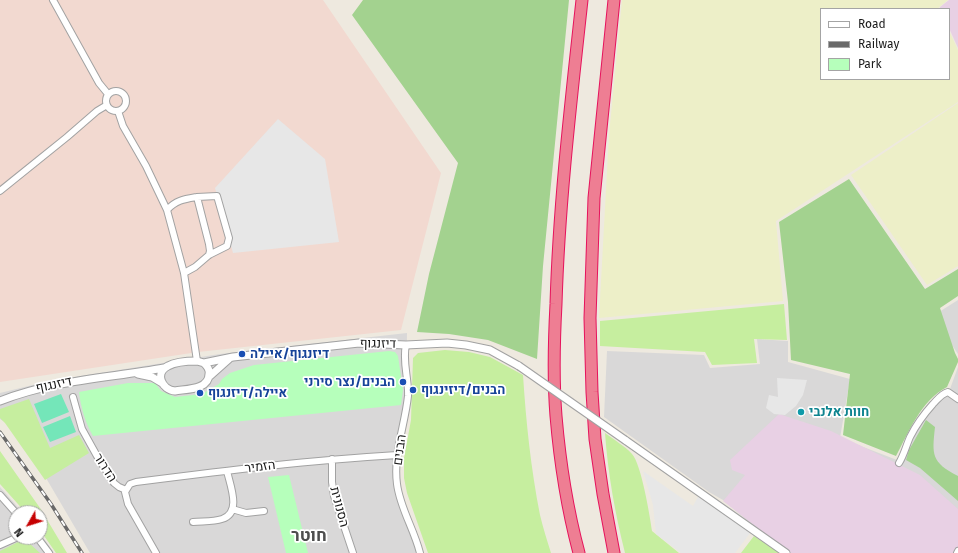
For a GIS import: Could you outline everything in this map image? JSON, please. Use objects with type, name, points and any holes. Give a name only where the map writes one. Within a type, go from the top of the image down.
[{"type":"highway","points":[[579,553],[566,499],[561,467],[556,414],[554,354],[556,281],[562,197],[582,0]]},
{"type":"highway","points":[[614,0],[594,198],[590,318],[595,439],[614,553]]},
{"type":"street","points":[[53,0],[99,83],[108,94]]},
{"type":"street","points":[[116,91],[122,93],[125,97],[125,106],[118,111],[112,110],[107,105],[106,99],[108,94],[116,91]]},
{"type":"street","points":[[0,191],[97,111],[107,105]]},
{"type":"street","points":[[118,111],[123,126],[146,166],[167,210],[184,273],[200,362],[208,369],[210,376],[233,356]]},
{"type":"street","points":[[167,210],[173,203],[179,200],[217,196],[229,238],[227,246],[209,255],[184,273]]},
{"type":"street","points":[[197,197],[209,244],[209,255]]},
{"type":"street","name":"דיזנגוף","points":[[0,401],[54,384],[96,377],[134,374],[164,368],[171,364],[200,362],[233,356],[359,343],[406,345],[447,343],[466,345],[490,350],[519,366],[786,553]]},
{"type":"street","name":"הבנים","points":[[406,345],[404,354],[408,381],[408,395],[397,455],[397,484],[405,512],[414,533],[420,553]]},
{"type":"street","points":[[162,383],[161,375],[164,368]]},
{"type":"street","name":"דיזנגוף","points":[[134,374],[152,377],[162,383],[167,389],[175,391],[201,387],[207,383],[210,376]]},
{"type":"street","points":[[899,463],[910,437],[919,422],[940,396],[948,392],[958,399]]},
{"type":"street","name":"הדרור","points":[[73,397],[82,429],[114,483],[118,487],[126,490],[128,504],[156,553]]},
{"type":"street","name":"הזמיר","points":[[126,490],[130,484],[136,482],[332,459],[397,455]]},
{"type":"street","name":"הסנונית","points":[[332,459],[332,482],[334,496],[353,553]]},
{"type":"street","points":[[193,522],[220,520],[229,514],[234,503],[227,471]]},
{"type":"street","points":[[0,495],[9,505]]},
{"type":"street","points":[[232,509],[246,513],[264,511]]},
{"type":"shaded area","points":[[0,0],[323,0],[441,173],[401,330],[198,352],[0,382]]},
{"type":"shaded area","points":[[949,0],[958,0],[958,48],[950,30],[950,8],[940,7]]},
{"type":"shaded area","points":[[278,119],[325,159],[339,242],[233,253],[215,188]]},
{"type":"shaded area","points":[[958,300],[958,354],[952,345],[939,312]]},
{"type":"shaded area","points":[[407,333],[406,397],[396,444],[393,474],[399,504],[417,553],[90,553],[46,478],[5,422],[0,419],[0,393],[49,381],[220,354]]},
{"type":"shaded area","points":[[757,339],[788,341],[788,362],[850,379],[840,438],[897,460],[926,407],[939,394],[950,389],[958,367],[958,553],[786,553],[723,500],[709,492],[604,417],[607,351],[704,355],[710,368],[760,364]]},
{"type":"shaded area","points":[[777,378],[807,380],[803,395],[796,406],[785,415],[774,414],[766,408],[769,395],[778,397]]},
{"type":"shaded area","points":[[779,414],[831,431],[920,475],[958,509],[958,553],[790,553],[723,501],[745,475],[732,470],[730,460]]},
{"type":"shaded area","points":[[643,471],[693,506],[699,495],[751,532],[735,553],[681,553],[656,534],[653,505]]},
{"type":"shaded area","points":[[0,487],[16,505],[8,505],[8,545],[48,544],[54,553],[0,553]]},
{"type":"green space","points":[[363,0],[569,0],[543,266],[537,359],[488,340],[449,334],[417,332],[429,274],[458,163],[352,15]]},
{"type":"green space","points":[[622,0],[948,0],[938,8],[820,8],[820,80],[950,80],[950,33],[958,50],[958,102],[776,221],[783,301],[599,318],[609,135]]},
{"type":"green space","points":[[958,103],[958,266],[927,285],[851,175]]},
{"type":"green space","points":[[849,179],[925,289],[958,269],[958,296],[940,308],[958,362],[947,387],[930,400],[923,408],[896,456],[843,435],[850,374],[791,360],[788,302],[779,222]]},
{"type":"green space","points":[[784,304],[787,340],[754,339],[757,363],[712,365],[705,352],[600,346],[600,321]]},
{"type":"green space","points":[[445,350],[469,352],[490,357],[523,375],[531,463],[540,515],[551,553],[428,553],[407,493],[404,478],[404,458],[411,420],[413,358],[418,353]]},
{"type":"green space","points":[[389,351],[395,352],[398,356],[403,390],[401,405],[93,436],[84,415],[79,392],[128,383],[155,383],[161,391],[175,397],[202,394],[219,384],[222,379],[230,373],[254,365]]},
{"type":"green space","points":[[61,394],[69,412],[42,423],[34,404]]},
{"type":"green space","points":[[29,399],[50,448],[79,435],[89,453],[45,480],[0,418],[0,409]]},
{"type":"green space","points":[[70,416],[76,432],[50,442],[43,427]]},
{"type":"green space","points":[[926,420],[935,427],[935,457],[938,462],[958,476],[958,501],[920,468],[906,460],[909,450]]},
{"type":"green space","points":[[605,433],[632,454],[639,468],[645,490],[652,531],[679,553],[625,553],[612,493]]},
{"type":"green space","points":[[0,451],[38,505],[19,505],[0,484]]},
{"type":"green space","points":[[289,475],[308,553],[286,553],[268,477]]},
{"type":"green space","points":[[48,521],[67,553],[56,553],[48,542]]},
{"type":"green space","points":[[754,536],[780,553],[741,553]]},
{"type":"green space","points":[[12,545],[31,545],[40,553],[0,553],[0,551]]},
{"type":"railway","points":[[0,432],[51,504],[82,553]]},
{"type":"place","name":"דיזנגוף/איילה","points":[[242,354]]},
{"type":"place","name":"הבנים/נצר סירני","points":[[403,382]]},
{"type":"place","name":"הבנים/דיזינגוף","points":[[413,390]]},
{"type":"place","name":"איילה/דיזנגוף","points":[[200,393]]},
{"type":"place","name":"חוות אלנבי","points":[[801,412]]},
{"type":"district","name":"חוטר","points":[[309,536]]}]
